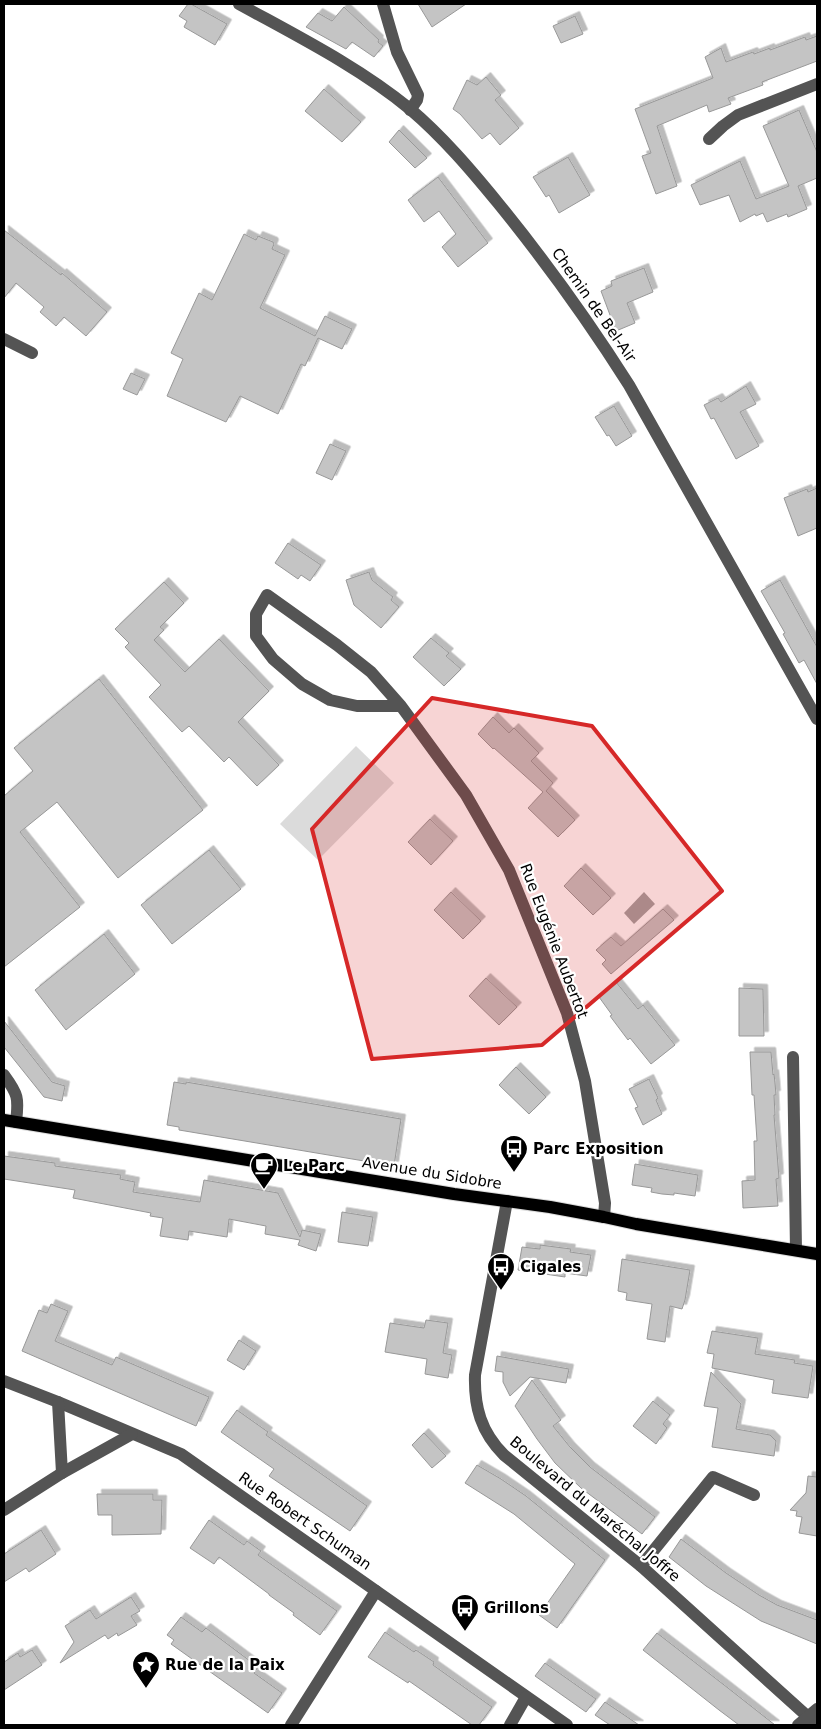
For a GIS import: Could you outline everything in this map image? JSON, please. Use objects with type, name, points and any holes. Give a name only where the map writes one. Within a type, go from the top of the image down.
[{"type":"main road","name":"Avenue du Sidobre","points":[[10,1121],[507,1201],[817,1254]]},
{"type":"street","name":"Chemin de Bel-Air","points":[[239,4],[372,80],[410,110],[445,142],[481,182],[561,284],[629,385],[817,719]]},
{"type":"street","points":[[384,4],[397,52],[418,95],[410,110]]},
{"type":"street","points":[[709,139],[738,115],[817,84]]},
{"type":"street","points":[[4,339],[32,353]]},
{"type":"street","name":"Rue Eugénie Aubertot","points":[[401,706],[356,706],[330,700],[302,684],[273,660],[256,636],[256,614],[267,595],[337,644],[370,672],[401,706],[466,795],[509,870],[563,1004],[585,1082],[605,1203],[604,1217]]},
{"type":"street","points":[[793,1057],[796,1250]]},
{"type":"street","points":[[4,1075],[12,1086],[18,1101],[10,1121]]},
{"type":"street","name":"Boulevard du Maréchal Joffre","points":[[507,1201],[475,1375],[476,1404],[485,1432],[504,1455],[641,1566],[807,1723]]},
{"type":"street","name":"Rue Robert Schuman","points":[[4,1381],[181,1454],[567,1725]]},
{"type":"street","points":[[58,1402],[62,1473]]},
{"type":"street","points":[[4,1510],[62,1473],[132,1434]]},
{"type":"street","points":[[641,1566],[713,1477],[754,1495]]},
{"type":"street","points":[[291,1725],[376,1591]]},
{"type":"street","points":[[510,1725],[526,1697]]},
{"type":"street","points":[[807,1723],[817,1708]]},
{"type":"highlighted area","points":[[432,698],[592,726],[722,891],[542,1045],[372,1059],[312,829]]},
{"type":"shaded area","points":[[356,746],[394,783],[318,860],[280,824]]},
{"type":"shaded area","points":[[644,892],[655,904],[634,924],[624,913]]},
{"type":"building","points":[[188,4],[227,24],[215,45],[184,27],[187,21],[179,16]]},
{"type":"building","points":[[418,4],[466,4],[432,27]]},
{"type":"building","points":[[344,7],[383,46],[374,57],[352,42],[346,49],[306,27],[318,13],[332,21]]},
{"type":"building","points":[[575,16],[583,34],[561,43],[553,26]]},
{"type":"building","points":[[817,36],[817,61],[762,82],[763,85],[728,98],[731,104],[709,112],[707,105],[657,126],[677,186],[656,194],[642,156],[651,153],[635,109],[713,78],[705,57],[721,48],[726,62],[753,52],[754,54],[770,48],[770,50],[805,37],[806,40]]},
{"type":"building","points":[[486,77],[501,95],[495,100],[519,128],[500,145],[490,133],[482,139],[460,114],[453,109],[467,80],[477,85]]},
{"type":"building","points":[[324,89],[361,122],[342,142],[305,111]]},
{"type":"building","points":[[799,110],[817,152],[817,178],[798,186],[807,209],[788,217],[787,214],[767,222],[763,213],[756,216],[755,214],[740,222],[729,195],[700,205],[691,185],[740,161],[756,199],[789,186],[763,126]]},
{"type":"building","points":[[399,130],[427,158],[415,168],[389,142]]},
{"type":"building","points":[[568,157],[590,195],[559,213],[549,195],[546,197],[533,177]]},
{"type":"building","points":[[438,177],[488,243],[458,267],[442,247],[456,234],[439,211],[424,222],[408,200]]},
{"type":"building","points":[[4,230],[61,275],[62,273],[107,312],[86,336],[64,317],[56,326],[40,312],[44,307],[16,283],[4,298]]},
{"type":"building","points":[[244,234],[256,240],[258,236],[273,242],[272,249],[285,255],[260,308],[315,336],[325,316],[352,329],[342,349],[318,338],[305,366],[301,364],[278,414],[240,396],[226,422],[167,396],[183,359],[171,353],[199,293],[212,300]]},
{"type":"building","points":[[644,268],[653,292],[627,303],[635,323],[616,331],[601,291],[612,286],[611,281]]},
{"type":"building","points":[[131,373],[145,379],[137,395],[123,389]]},
{"type":"building","points":[[746,386],[756,404],[740,412],[759,446],[736,459],[714,418],[711,419],[704,405],[718,398],[721,402]]},
{"type":"building","points":[[614,406],[632,436],[616,446],[595,417]]},
{"type":"building","points":[[330,444],[346,451],[332,480],[316,473]]},
{"type":"building","points":[[817,488],[817,528],[798,536],[784,498],[807,489],[808,492]]},
{"type":"building","points":[[288,543],[321,565],[310,581],[301,575],[298,579],[275,563]]},
{"type":"building","points":[[369,572],[372,580],[393,597],[391,600],[399,607],[381,628],[354,605],[346,580]]},
{"type":"building","points":[[780,580],[817,647],[817,684],[804,660],[799,663],[783,634],[785,633],[761,591]]},
{"type":"building","points":[[164,582],[184,603],[160,627],[164,630],[154,640],[185,672],[219,639],[269,691],[238,722],[279,765],[257,786],[229,757],[224,762],[189,726],[182,732],[149,697],[161,685],[125,647],[129,643],[115,629]]},
{"type":"building","points":[[431,638],[449,653],[446,656],[461,669],[444,686],[413,657]]},
{"type":"building","points":[[99,679],[203,810],[118,878],[57,802],[20,832],[80,907],[4,967],[4,796],[33,771],[14,748]]},
{"type":"building","points":[[493,717],[509,733],[514,728],[539,753],[531,761],[553,783],[546,791],[575,820],[558,837],[528,808],[543,792],[478,734]]},
{"type":"building","points":[[430,819],[453,841],[431,865],[408,842]]},
{"type":"building","points":[[209,850],[241,889],[172,944],[141,905]]},
{"type":"building","points":[[581,868],[611,898],[593,915],[564,886]]},
{"type":"building","points":[[451,892],[481,921],[463,939],[434,910]]},
{"type":"building","points":[[663,909],[674,920],[611,974],[602,964],[606,960],[596,950],[611,937],[621,946]]},
{"type":"building","points":[[104,934],[135,974],[66,1030],[35,990]]},
{"type":"building","points":[[486,978],[517,1007],[499,1025],[469,996]]},
{"type":"building","points":[[616,982],[638,1009],[643,1005],[675,1045],[651,1064],[630,1038],[628,1040],[610,1016],[612,1015],[599,997]]},
{"type":"building","points":[[739,988],[763,989],[764,1036],[739,1036]]},
{"type":"building","points":[[4,1021],[52,1082],[65,1086],[62,1101],[44,1097],[4,1047]]},
{"type":"building","points":[[750,1052],[771,1052],[776,1095],[774,1095],[774,1115],[779,1178],[776,1179],[778,1206],[743,1208],[742,1181],[755,1180],[754,1141],[757,1141]]},
{"type":"building","points":[[516,1067],[546,1097],[529,1114],[499,1085]]},
{"type":"building","points":[[649,1079],[658,1098],[656,1100],[662,1114],[643,1125],[635,1108],[638,1107],[629,1089]]},
{"type":"building","points":[[174,1082],[186,1084],[186,1082],[401,1119],[394,1166],[179,1130],[179,1127],[167,1125]]},
{"type":"building","points":[[4,1156],[55,1163],[55,1166],[121,1175],[120,1179],[135,1182],[133,1192],[200,1202],[204,1180],[278,1193],[300,1237],[302,1230],[321,1234],[316,1251],[298,1245],[300,1240],[265,1234],[266,1226],[229,1219],[227,1237],[189,1231],[188,1240],[160,1236],[163,1218],[150,1216],[151,1213],[73,1198],[75,1190],[4,1179]]},
{"type":"building","points":[[635,1164],[698,1175],[695,1196],[674,1193],[674,1195],[662,1194],[651,1192],[652,1188],[632,1185]]},
{"type":"building","points":[[342,1212],[373,1217],[368,1246],[338,1242]]},
{"type":"building","points":[[540,1245],[571,1249],[570,1252],[591,1255],[587,1276],[565,1273],[565,1277],[518,1270],[522,1247],[540,1249]]},
{"type":"building","points":[[622,1259],[690,1270],[682,1309],[670,1306],[665,1342],[647,1339],[652,1304],[626,1300],[627,1293],[618,1291]]},
{"type":"building","points":[[51,1304],[68,1311],[55,1341],[112,1365],[116,1357],[209,1397],[196,1426],[22,1351],[39,1310],[47,1313]]},
{"type":"building","points":[[426,1320],[448,1323],[443,1353],[452,1355],[448,1378],[425,1374],[427,1359],[385,1352],[390,1323],[424,1328]]},
{"type":"building","points":[[712,1331],[758,1338],[755,1354],[795,1360],[794,1363],[813,1366],[808,1398],[772,1393],[774,1380],[712,1368],[714,1354],[707,1353]]},
{"type":"building","points":[[239,1340],[256,1351],[244,1370],[227,1360]]},
{"type":"building","points":[[497,1356],[569,1369],[566,1383],[530,1377],[510,1396],[503,1382],[503,1372],[495,1371]]},
{"type":"building","points":[[711,1372],[741,1404],[736,1429],[770,1435],[776,1441],[774,1456],[712,1447],[718,1408],[704,1406]]},
{"type":"building","points":[[532,1380],[561,1420],[553,1426],[570,1447],[590,1467],[655,1517],[642,1534],[581,1488],[555,1463],[537,1439],[515,1406]]},
{"type":"building","points":[[653,1401],[670,1415],[663,1424],[667,1428],[656,1444],[633,1426]]},
{"type":"building","points":[[237,1410],[268,1432],[266,1435],[367,1506],[350,1531],[269,1476],[274,1469],[221,1432]]},
{"type":"building","points":[[424,1433],[446,1456],[432,1468],[412,1445]]},
{"type":"building","points":[[477,1465],[526,1496],[605,1560],[557,1628],[539,1615],[575,1564],[514,1514],[465,1483]]},
{"type":"building","points":[[808,1476],[817,1477],[817,1536],[799,1533],[802,1517],[796,1516],[797,1511],[790,1510],[806,1493]]},
{"type":"building","points":[[97,1494],[153,1494],[153,1500],[162,1500],[161,1534],[112,1535],[112,1515],[98,1515]]},
{"type":"building","points":[[209,1520],[244,1545],[247,1541],[261,1551],[258,1555],[337,1611],[320,1635],[293,1615],[294,1613],[219,1557],[214,1564],[190,1548]]},
{"type":"building","points":[[41,1530],[56,1554],[29,1572],[26,1568],[4,1582],[4,1554]]},
{"type":"building","points":[[681,1539],[759,1595],[777,1605],[817,1620],[817,1644],[761,1621],[706,1586],[669,1557]]},
{"type":"building","points":[[131,1597],[140,1611],[131,1616],[137,1625],[118,1636],[117,1633],[108,1639],[105,1635],[60,1663],[74,1642],[65,1626],[90,1610],[96,1619]]},
{"type":"building","points":[[181,1617],[202,1632],[206,1628],[258,1667],[254,1673],[282,1693],[268,1713],[171,1644],[174,1640],[167,1635]]},
{"type":"building","points":[[385,1632],[414,1652],[416,1650],[434,1662],[433,1665],[492,1707],[479,1725],[472,1725],[409,1681],[408,1683],[368,1657]]},
{"type":"building","points":[[657,1633],[775,1725],[739,1725],[719,1710],[643,1650]]},
{"type":"building","points":[[32,1650],[42,1665],[4,1690],[4,1662],[18,1653],[20,1657]]},
{"type":"building","points":[[545,1663],[596,1699],[586,1712],[535,1676]]},
{"type":"building","points":[[605,1702],[639,1725],[610,1725],[595,1715]]},
{"type":"place","name":"Parc Exposition","points":[[514,1173]]},
{"type":"place","name":"Le Parc","points":[[264,1190]]},
{"type":"place","name":"Cigales","points":[[501,1291]]},
{"type":"place","name":"Grillons","points":[[465,1632]]},
{"type":"place","name":"Rue de la Paix","points":[[146,1689]]}]
